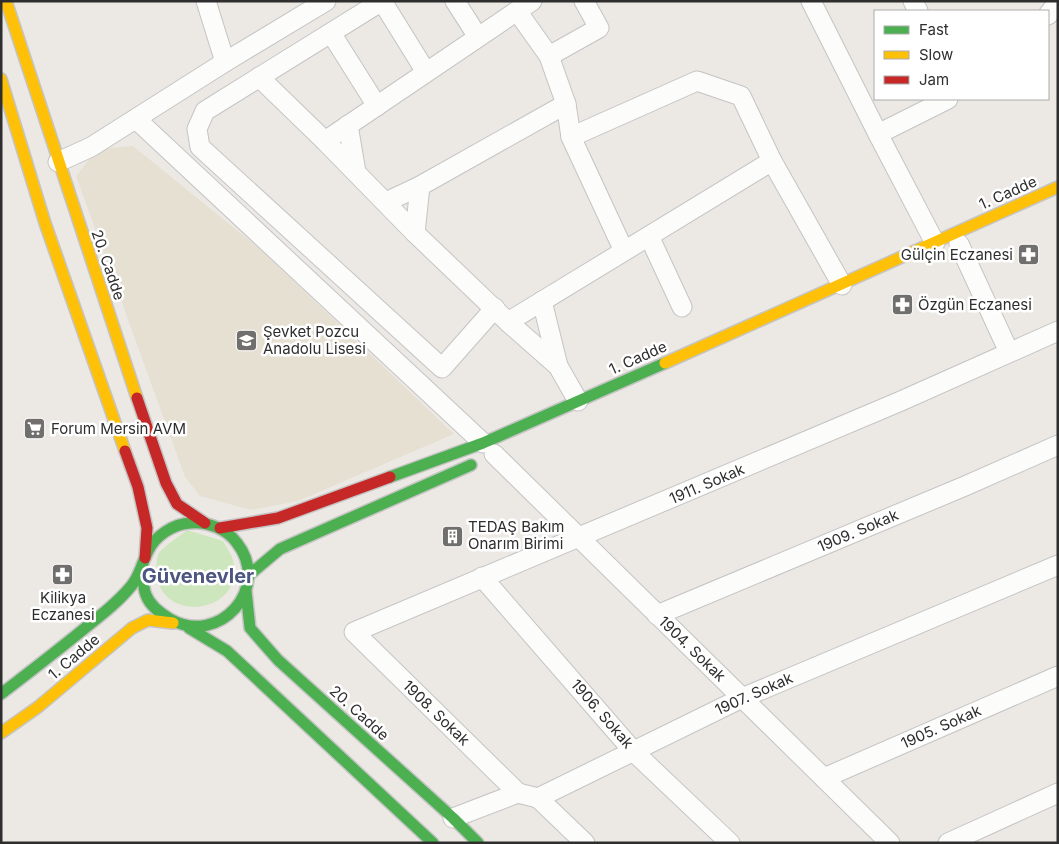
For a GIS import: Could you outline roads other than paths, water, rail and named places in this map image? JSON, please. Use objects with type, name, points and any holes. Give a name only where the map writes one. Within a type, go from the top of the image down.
[{"type":"street","name":"20. Cadde","points":[[6,1],[166,483],[177,504],[205,523]]},
{"type":"street","points":[[206,1],[225,62]]},
{"type":"street","points":[[58,162],[91,147],[326,1]]},
{"type":"street","points":[[426,72],[382,1],[205,111],[197,129],[200,147],[442,368],[495,308]]},
{"type":"street","points":[[455,1],[478,37]]},
{"type":"street","points":[[549,56],[599,28],[584,1]]},
{"type":"street","points":[[811,1],[878,134],[948,247],[1009,352]]},
{"type":"street","points":[[1049,14],[1058,2]]},
{"type":"street","points":[[325,141],[527,4],[549,56],[566,104],[571,137],[624,251]]},
{"type":"street","points":[[331,33],[377,106]]},
{"type":"street","points":[[259,78],[325,141],[415,233],[508,322],[558,366]]},
{"type":"street","points":[[1,79],[44,223],[138,487],[148,528],[144,562],[145,592],[153,607],[172,623],[189,628],[227,652],[433,843]]},
{"type":"street","points":[[571,137],[697,81],[741,96],[772,161],[842,285]]},
{"type":"street","points":[[878,134],[946,100]]},
{"type":"street","points":[[386,202],[420,186],[566,104]]},
{"type":"street","name":"1904. Sokak","points":[[136,119],[493,449],[579,538],[890,843]]},
{"type":"street","points":[[348,125],[356,172]]},
{"type":"street","points":[[508,322],[772,161]]},
{"type":"street","points":[[415,233],[420,186]]},
{"type":"street","name":"1. Cadde","points":[[248,575],[280,549],[493,449],[578,401],[842,285],[948,247],[1058,186]]},
{"type":"street","points":[[648,236],[682,307]]},
{"type":"street","points":[[542,301],[558,366],[578,401]]},
{"type":"street","name":"1911. Sokak","points":[[354,632],[892,405],[1058,331]]},
{"type":"street","name":"1909. Sokak","points":[[657,615],[1058,445]]},
{"type":"street","name":"1. Cadde","points":[[220,528],[278,518],[493,449]]},
{"type":"street","points":[[144,562],[149,548],[166,530],[185,523],[205,523],[220,528],[236,540],[245,556],[248,575],[246,592],[237,607],[224,620],[208,626],[189,628]]},
{"type":"street","name":"1. Cadde","points":[[1,694],[113,606],[135,581],[144,562]]},
{"type":"street","name":"1907. Sokak","points":[[538,798],[742,698],[1058,565]]},
{"type":"street","name":"1906. Sokak","points":[[482,577],[634,752],[730,843]]},
{"type":"street","name":"20. Cadde","points":[[246,592],[250,628],[278,660],[453,818],[478,843]]},
{"type":"street","name":"1. Cadde","points":[[1,733],[38,707],[132,628],[148,620],[172,623]]},
{"type":"street","name":"1908. Sokak","points":[[354,632],[518,793]]},
{"type":"street","name":"1905. Sokak","points":[[824,778],[1058,676]]},
{"type":"street","points":[[453,818],[518,793],[538,798],[585,843]]},
{"type":"street","points":[[948,843],[1058,793]]},
{"type":"place","name":"Gülçin Eczanesi","points":[[1029,255]]},
{"type":"place","name":"Özgün Eczanesi","points":[[902,305]]},
{"type":"place","name":"Şevket Pozcu Anadolu Lisesi","points":[[247,341]]},
{"type":"place","name":"Forum Mersin AVM","points":[[35,429]]},
{"type":"place","name":"TEDAŞ Bakım Onarım Birimi","points":[[452,536]]},
{"type":"place","name":"Kilikya Eczanesi","points":[[63,575]]},
{"type":"district","name":"Güvenevler","points":[[198,576]]}]
